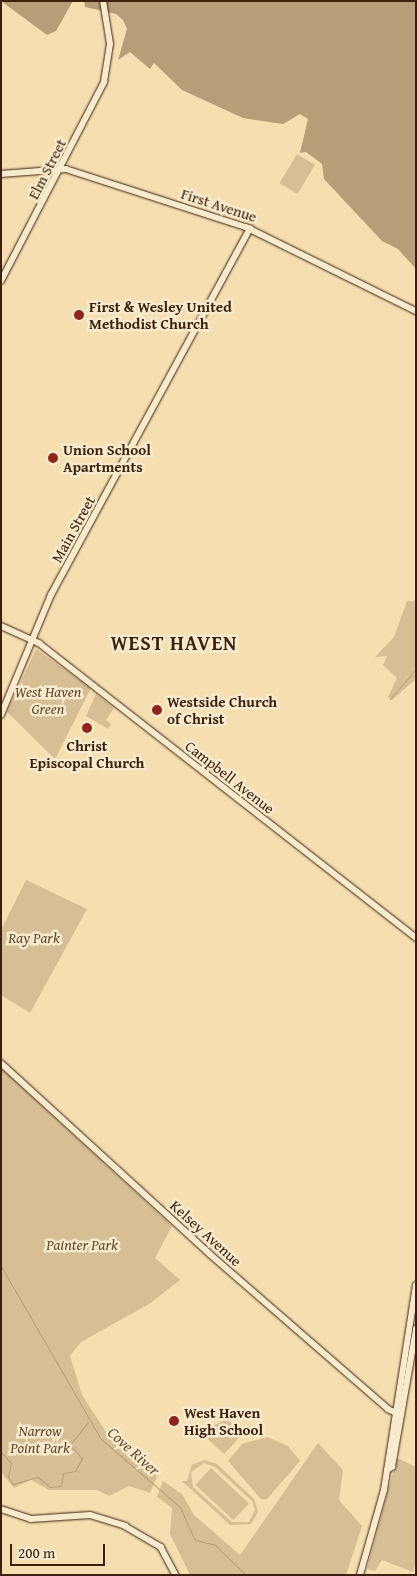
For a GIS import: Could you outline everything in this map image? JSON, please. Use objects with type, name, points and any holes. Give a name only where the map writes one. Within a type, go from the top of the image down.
[{"type":"main road","name":"Elm Street","points":[[1,281],[62,169],[108,66],[107,18],[103,1]]},
{"type":"main road","name":"First Avenue","points":[[1,174],[62,169],[250,228],[416,310]]},
{"type":"main road","name":"Main Street","points":[[1,715],[51,595],[250,228]]},
{"type":"main road","name":"Campbell Avenue","points":[[1,626],[32,639],[416,938]]},
{"type":"main road","name":"Kelsey Avenue","points":[[1,1063],[210,1254],[398,1414]]},
{"type":"main road","points":[[360,1575],[387,1470],[392,1467],[416,1285]]},
{"type":"main road","points":[[398,1414],[416,1329]]},
{"type":"main road","points":[[1,1509],[31,1519],[90,1515],[125,1526],[161,1547],[176,1575]]},
{"type":"green space","points":[[297,154],[315,165],[297,194],[279,183]]},
{"type":"green space","points":[[407,601],[416,601],[416,679],[392,700],[388,697],[397,678],[383,665],[387,656],[375,657],[394,637]]},
{"type":"green space","name":"West Haven Green","points":[[36,649],[91,688],[55,759],[7,712]]},
{"type":"green space","points":[[96,694],[114,708],[106,720],[111,724],[108,729],[86,716]]},
{"type":"green space","name":"Ray Park","points":[[26,880],[87,909],[30,1013],[1,995],[1,930]]},
{"type":"green space","name":"Painter Park","points":[[1,1068],[172,1226],[155,1258],[180,1280],[149,1304],[81,1342],[70,1356],[82,1395],[108,1435],[157,1476],[150,1493],[129,1486],[109,1496],[97,1490],[49,1490],[31,1480],[14,1488],[1,1472]]},
{"type":"green space","points":[[225,1420],[247,1429],[224,1454],[200,1432]]},
{"type":"green space","points":[[267,1437],[288,1446],[300,1461],[267,1499],[261,1499],[228,1461],[242,1444]]},
{"type":"green space","points":[[318,1443],[343,1470],[339,1500],[362,1526],[346,1575],[190,1575],[170,1534],[172,1508],[157,1497],[163,1481],[182,1494],[194,1515],[240,1555]]},
{"type":"green space","points":[[397,1458],[416,1467],[416,1561],[413,1572],[382,1560],[375,1571],[367,1569]]},
{"type":"green space","points":[[204,1460],[217,1464],[254,1499],[258,1512],[251,1524],[230,1525],[182,1481],[187,1481],[192,1465]],"holes":[[[204,1463],[215,1467],[252,1501],[255,1510],[249,1522],[232,1522],[193,1487],[191,1472]]]},
{"type":"green space","points":[[211,1468],[249,1503],[233,1520],[195,1485]]},
{"type":"shaded area","points":[[1,1],[73,1],[56,31],[47,35]]},
{"type":"shaded area","points":[[84,1],[416,1],[416,269],[398,249],[382,241],[324,179],[322,164],[306,152],[300,153],[308,119],[300,114],[283,124],[243,118],[182,90],[154,63],[150,69],[130,52],[118,60],[127,29],[123,20],[116,14],[85,7]]},
{"type":"waterway","points":[[390,699],[416,669]]},
{"type":"waterway","name":"Cove River","points":[[1,1266],[101,1439],[180,1507],[195,1540],[215,1545],[246,1575]]},
{"type":"waterway","points":[[1,1452],[11,1463],[8,1477],[13,1484],[38,1477],[50,1487],[61,1486],[63,1473],[75,1471],[82,1458],[70,1445],[88,1422]]},
{"type":"place","name":"First & Wesley United Methodist Church","points":[[79,315]]},
{"type":"place","name":"Union School Apartments","points":[[53,458]]},
{"type":"place","name":"Westside Church of Christ","points":[[157,710]]},
{"type":"place","name":"Christ Episcopal Church","points":[[87,728]]},
{"type":"place","name":"West Haven High School","points":[[174,1421]]},
{"type":"district","name":"WEST HAVEN","points":[[174,642]]},
{"type":"park label","name":"Narrow Point Park","points":[[40,1438]]}]
